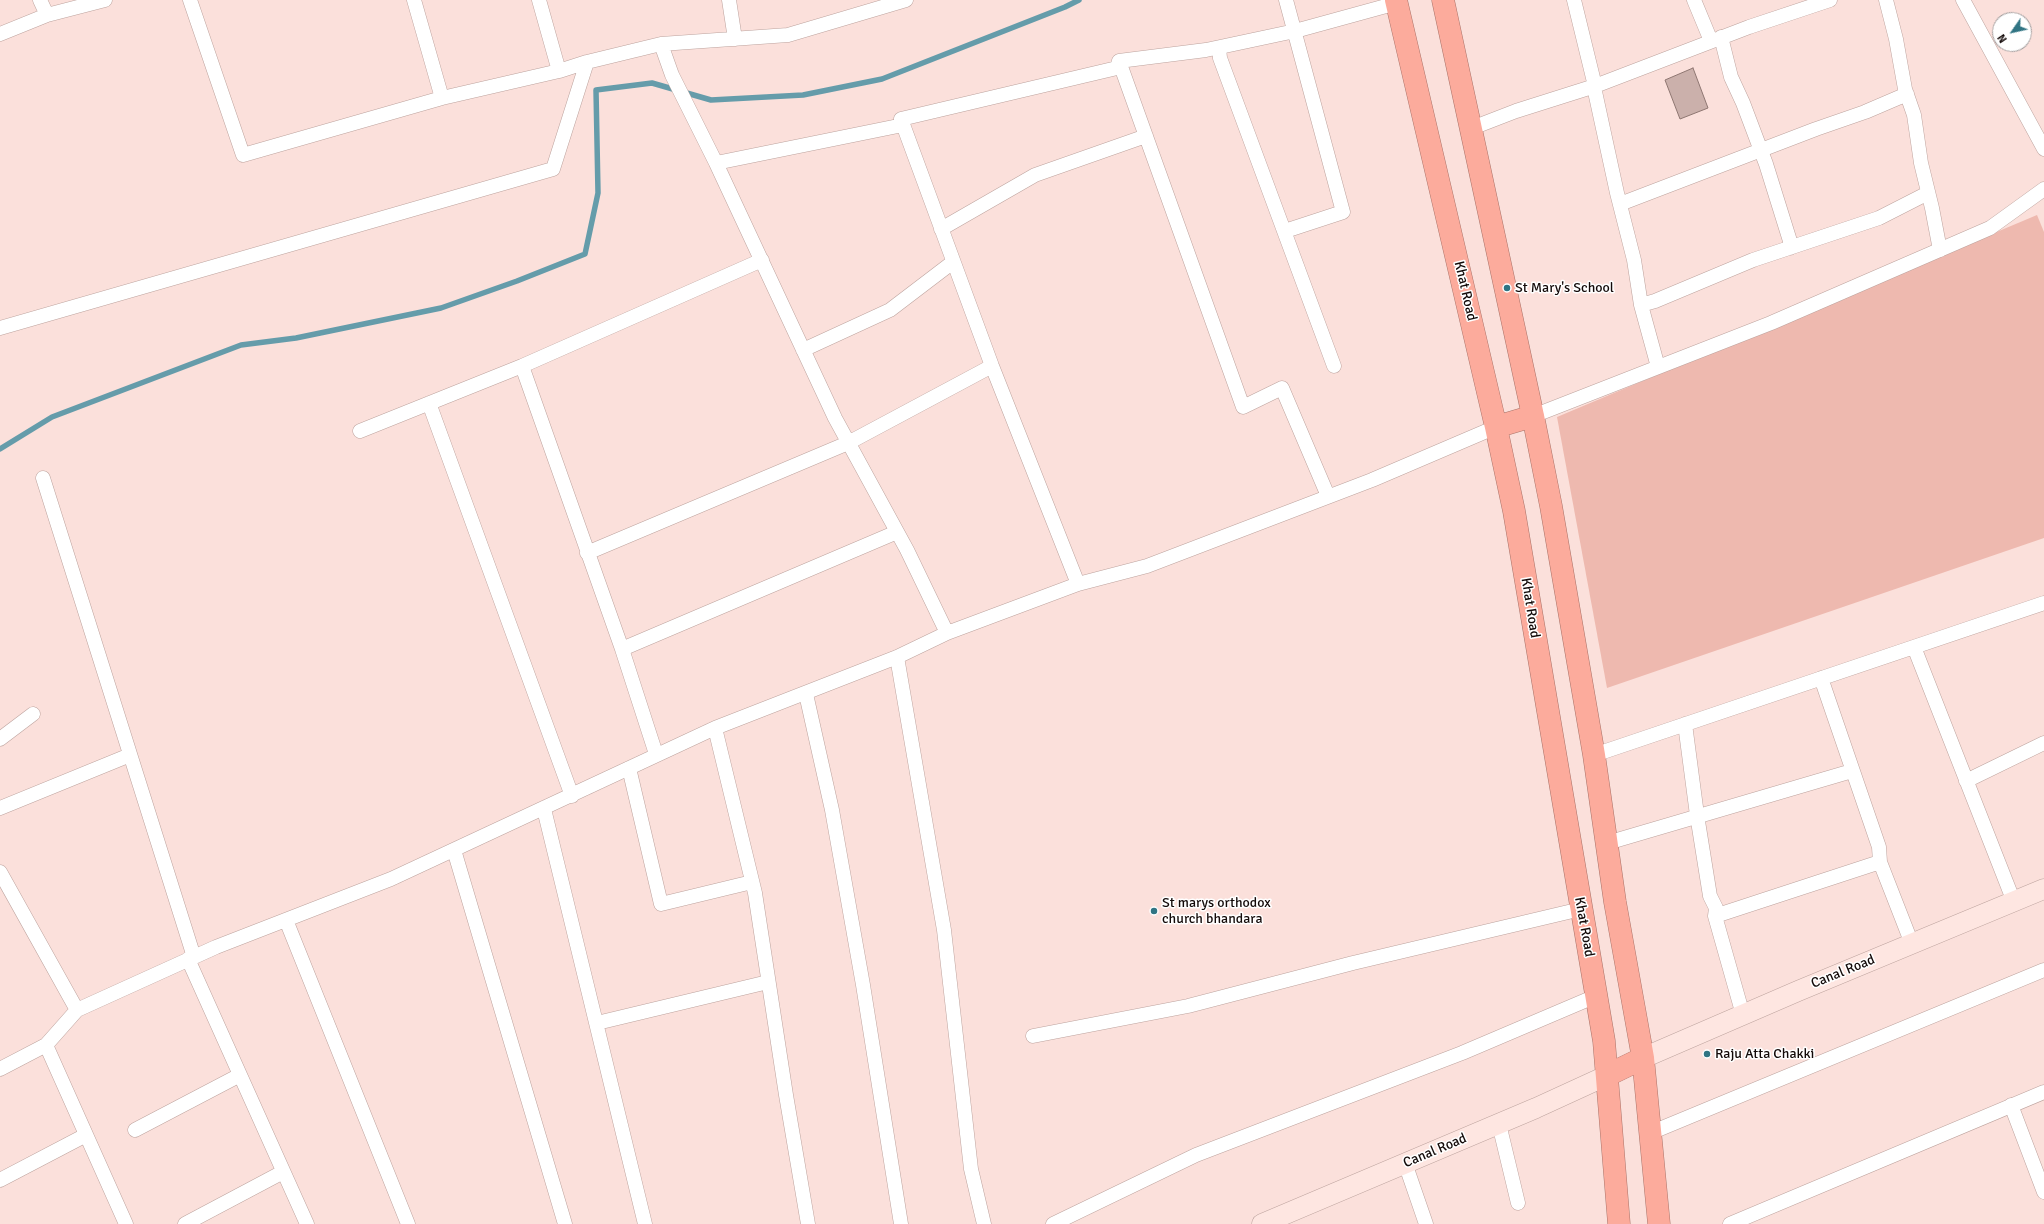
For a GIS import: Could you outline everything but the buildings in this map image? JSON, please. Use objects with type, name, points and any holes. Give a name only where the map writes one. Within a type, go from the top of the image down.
[{"type":"highway","points":[[1443,0],[1472,128],[1533,416],[1552,514],[1594,755],[1615,902],[1643,1058],[1659,1224]]},
{"type":"highway","name":"Khat Road","points":[[1396,2],[1496,426],[1514,511],[1608,1075],[1619,1224]]},
{"type":"highway","points":[[1496,426],[1533,416]]},
{"type":"highway","points":[[1608,1075],[1643,1058]]},
{"type":"street","points":[[40,0],[47,15]]},
{"type":"street","points":[[0,34],[47,15],[105,0]]},
{"type":"street","points":[[190,0],[242,155],[442,98],[559,71],[587,62],[661,44],[788,35],[906,0]]},
{"type":"street","points":[[414,0],[442,98]]},
{"type":"street","points":[[539,0],[559,71]]},
{"type":"street","points":[[729,0],[735,39]]},
{"type":"street","points":[[1285,232],[1343,212],[1286,0]]},
{"type":"street","points":[[1574,0],[1634,260],[1641,304],[1658,367]]},
{"type":"street","points":[[1694,0],[1716,39],[1743,103],[1775,191],[1790,248]]},
{"type":"street","points":[[1472,128],[1594,86],[1716,39],[1830,0]]},
{"type":"street","points":[[1886,0],[1907,94],[1914,114],[1921,164],[1940,250]]},
{"type":"street","points":[[1963,0],[2044,149]]},
{"type":"street","points":[[1119,61],[1219,48],[1295,31],[1396,2]]},
{"type":"street","points":[[661,44],[672,75],[716,163],[803,350],[848,442],[897,532],[947,633]]},
{"type":"street","points":[[1219,48],[1220,58],[1334,366]]},
{"type":"street","points":[[1119,61],[1243,407],[1282,388],[1328,496]]},
{"type":"street","points":[[1078,584],[992,366],[901,119],[1117,68],[1119,61]]},
{"type":"street","points":[[0,328],[553,169],[587,62]]},
{"type":"street","points":[[1620,204],[1760,150],[1865,112],[1907,94]]},
{"type":"street","points":[[716,163],[903,125]]},
{"type":"street","points":[[941,229],[1036,175],[1146,136]]},
{"type":"street","points":[[1533,416],[1771,322],[1990,228],[2044,190]]},
{"type":"street","points":[[1641,304],[1655,301],[1753,260],[1879,218],[1928,193]]},
{"type":"street","points":[[360,431],[522,366],[762,260]]},
{"type":"street","points":[[803,350],[890,310],[953,262]]},
{"type":"street","points":[[522,366],[622,649],[656,754]]},
{"type":"street","points":[[587,553],[848,442],[992,366]]},
{"type":"street","points":[[429,403],[572,796]]},
{"type":"street","points":[[0,1069],[46,1045],[77,1010],[191,958],[391,879],[572,796],[656,754],[715,728],[806,694],[896,657],[947,633],[1078,584],[1147,566],[1372,480],[1496,426]]},
{"type":"street","points":[[43,478],[130,755],[191,958],[240,1075],[307,1224]]},
{"type":"street","points":[[622,649],[897,532]]},
{"type":"street","points":[[1594,755],[2044,603]]},
{"type":"street","points":[[1914,647],[2014,902]]},
{"type":"street","points":[[896,657],[944,930],[971,1169],[984,1224]]},
{"type":"street","points":[[1821,678],[1879,847],[1880,862],[1912,944]]},
{"type":"street","points":[[806,694],[834,818],[863,985],[901,1224]]},
{"type":"street","points":[[0,739],[33,714]]},
{"type":"street","points":[[1685,724],[1697,815],[1710,896],[1716,908],[1715,916],[1743,1015]]},
{"type":"street","points":[[715,728],[752,882],[808,1224]]},
{"type":"street","points":[[1966,781],[2044,743]]},
{"type":"street","points":[[0,808],[130,755]]},
{"type":"street","points":[[629,768],[661,904],[752,882]]},
{"type":"street","points":[[1607,842],[1697,815],[1852,772]]},
{"type":"street","points":[[544,809],[645,1224]]},
{"type":"street","points":[[454,850],[565,1224]]},
{"type":"street","points":[[1715,916],[1880,862]]},
{"type":"street","points":[[0,872],[77,1010]]},
{"type":"street","name":"Canal Road","points":[[1643,1058],[2044,889]]},
{"type":"street","points":[[1033,1036],[1188,1006],[1353,963],[1581,909]]},
{"type":"street","points":[[286,920],[408,1224]]},
{"type":"street","points":[[1650,1132],[2044,970]]},
{"type":"street","points":[[597,1023],[768,982]]},
{"type":"street","points":[[1053,1224],[1196,1155],[1462,1053],[1596,996]]},
{"type":"street","points":[[46,1045],[126,1224]]},
{"type":"street","points":[[135,1130],[240,1075]]},
{"type":"street","name":"Canal Road","points":[[1262,1224],[1499,1124],[1608,1075]]},
{"type":"street","points":[[1730,1224],[2044,1092]]},
{"type":"street","points":[[2011,1106],[2044,1192]]},
{"type":"street","points":[[1499,1124],[1518,1203]]},
{"type":"street","points":[[0,1180],[86,1135]]},
{"type":"street","points":[[1405,1163],[1426,1224]]},
{"type":"street","points":[[185,1224],[283,1172]]},
{"type":"shaded area","points":[[2037,215],[2044,232],[2044,538],[1607,688],[1557,417]]},
{"type":"waterway","points":[[0,449],[52,417],[241,345],[296,338],[441,308],[517,281],[585,254],[598,193],[596,90],[652,83],[711,100],[803,95],[882,79],[1065,7],[1079,0]]},
{"type":"place","name":"St Mary's School","points":[[1507,288]]},
{"type":"place","name":"St marys orthodox church bhandara","points":[[1154,911]]},
{"type":"place","name":"Raju Atta Chakki","points":[[1707,1054]]}]
